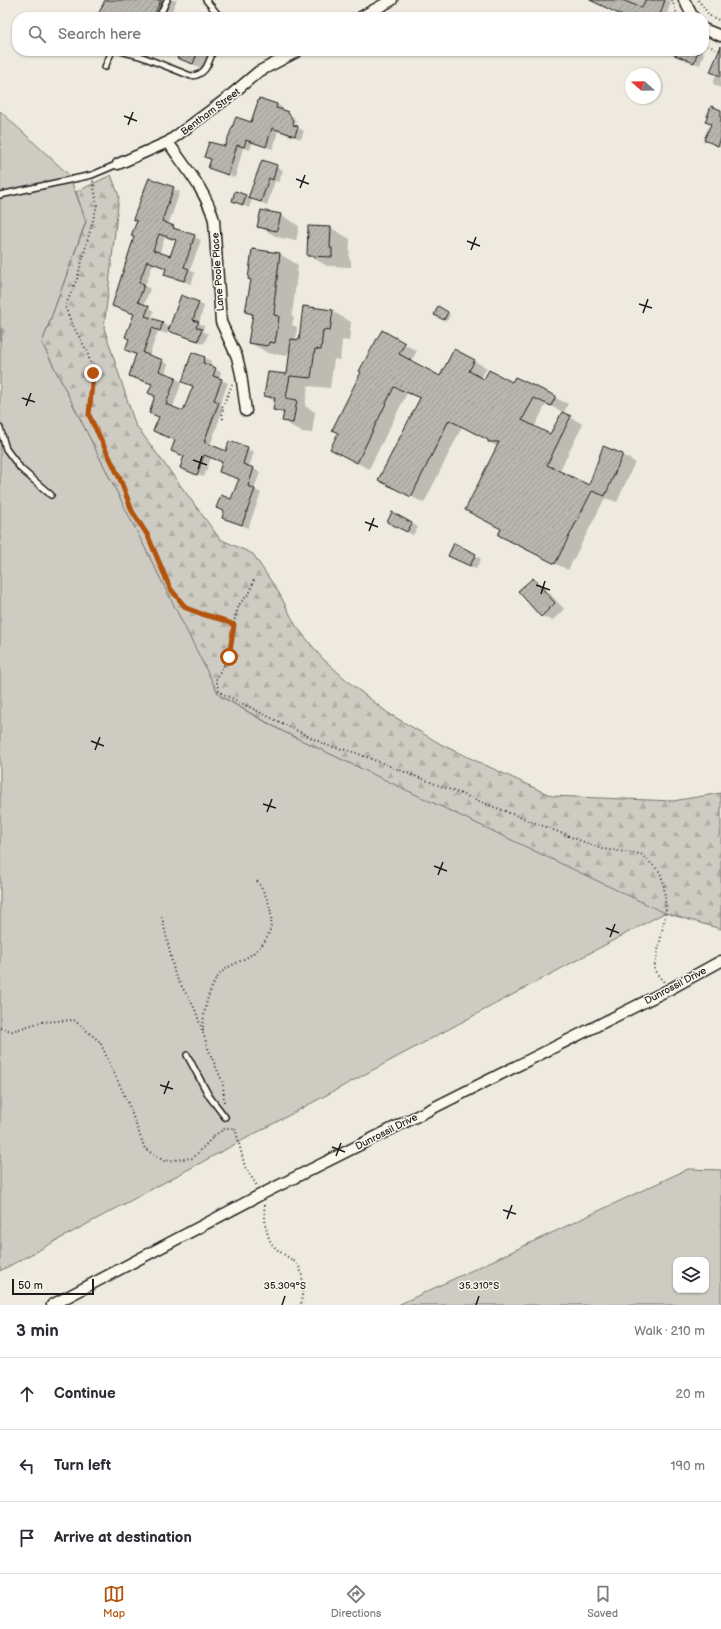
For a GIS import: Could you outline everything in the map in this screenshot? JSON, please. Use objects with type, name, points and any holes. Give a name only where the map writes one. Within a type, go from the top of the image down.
[{"type":"street","points":[[370,12],[392,0]]},
{"type":"street","points":[[684,0],[690,12]]},
{"type":"street","points":[[709,31],[721,36]]},
{"type":"street","name":"Bentham Street","points":[[118,164],[168,142],[226,99],[258,72],[288,56]]},
{"type":"street","name":"Lane Poole Place","points":[[168,142],[206,199],[214,220],[221,322],[236,357],[241,374],[246,411]]},
{"type":"street","name":"Dunrossil Drive","points":[[52,1305],[262,1194],[670,989],[721,961]]},
{"type":"lane","points":[[161,12],[167,0]]},
{"type":"lane","points":[[206,0],[216,12]]},
{"type":"lane","points":[[104,67],[110,56]]},
{"type":"lane","points":[[147,56],[191,76],[199,75],[207,67],[211,56]]},
{"type":"lane","points":[[0,196],[92,175],[118,164]]},
{"type":"lane","points":[[0,428],[6,449],[21,469],[51,495]]},
{"type":"lane","points":[[187,1055],[209,1096],[225,1117]]},
{"type":"path","points":[[672,0],[676,12]]},
{"type":"path","points":[[698,0],[707,12]]},
{"type":"path","points":[[709,15],[721,21]]},
{"type":"path","points":[[709,46],[721,50]]},
{"type":"path","points":[[92,175],[97,205],[77,279],[66,307],[72,324],[87,351],[93,373],[89,415],[120,479],[132,511],[148,536],[170,588],[186,608],[234,625]]},
{"type":"path","points":[[254,580],[250,592],[239,605],[229,657],[216,678],[219,692],[328,746],[351,751],[602,849],[641,854],[660,872],[664,886],[666,912],[654,970],[670,989]]},
{"type":"path","points":[[203,1034],[203,1015],[217,977],[234,964],[252,954],[263,943],[271,929],[271,912],[267,895],[257,880]]},
{"type":"path","points":[[162,917],[175,975],[195,1009],[203,1034],[223,1084],[226,1128]]},
{"type":"path","points":[[0,1028],[12,1031],[41,1022],[74,1020],[100,1042],[128,1103],[145,1149],[164,1161],[193,1158],[215,1135],[226,1128],[235,1128],[244,1167],[262,1194],[265,1222],[271,1243],[282,1254],[297,1264],[303,1280],[300,1305]]},
{"type":"green space","points":[[0,111],[69,175],[86,221],[42,343],[220,696],[278,729],[666,912],[0,1271]]},
{"type":"green space","points":[[111,175],[119,196],[104,328],[135,424],[220,539],[253,554],[279,593],[296,626],[322,658],[351,684],[388,713],[444,746],[552,796],[673,801],[721,793],[721,929],[665,913],[282,731],[219,695],[42,343],[86,222],[76,192]]},
{"type":"green space","points":[[688,1169],[721,1170],[721,1305],[398,1305]]},
{"type":"building","points":[[105,0],[161,0],[155,12],[99,12]]},
{"type":"building","points":[[590,0],[622,0],[642,8],[645,0],[665,0],[661,12],[615,12]]},
{"type":"building","points":[[721,46],[721,76],[710,72]]},
{"type":"building","points":[[178,56],[196,56],[193,64],[177,58]]},
{"type":"building","points":[[677,56],[696,56],[694,63]]},
{"type":"building","points":[[259,98],[277,104],[276,108],[287,111],[294,122],[293,125],[298,126],[295,136],[272,128],[266,147],[246,140],[244,147],[237,145],[228,175],[208,168],[211,159],[204,157],[209,142],[225,146],[236,117],[251,122]]},
{"type":"building","points":[[711,106],[721,110],[721,138],[718,146],[704,140],[711,124],[705,122]]},
{"type":"building","points":[[262,160],[277,165],[273,180],[269,178],[261,202],[248,198]]},
{"type":"building","points":[[149,178],[174,187],[162,221],[174,226],[173,228],[195,235],[184,267],[189,269],[184,281],[164,275],[166,268],[147,261],[139,283],[144,285],[138,302],[149,306],[145,316],[163,322],[160,331],[152,328],[143,353],[163,360],[159,371],[176,377],[166,404],[183,411],[193,386],[182,382],[192,352],[205,357],[203,363],[216,368],[213,376],[222,379],[214,400],[219,402],[204,442],[226,451],[229,441],[248,447],[243,464],[254,468],[248,486],[255,489],[242,525],[222,518],[224,511],[216,508],[221,495],[231,499],[239,479],[219,472],[222,462],[204,455],[197,475],[180,468],[184,456],[171,451],[175,440],[153,431],[159,417],[149,413],[155,396],[148,393],[152,384],[129,376],[136,354],[125,350],[129,339],[125,337],[134,314],[112,306],[134,237],[131,236],[137,221],[133,219]],"holes":[[[159,234],[176,240],[170,256],[153,250]]]},
{"type":"building","points":[[235,191],[246,195],[243,205],[232,201]]},
{"type":"building","points":[[261,210],[281,214],[277,231],[257,227]]},
{"type":"building","points":[[308,226],[331,227],[330,248],[332,248],[332,257],[307,256]]},
{"type":"building","points":[[252,249],[280,253],[274,305],[274,315],[279,316],[278,326],[275,343],[269,342],[268,346],[248,343],[253,314],[245,312],[251,280],[248,279]]},
{"type":"building","points":[[181,295],[199,302],[193,320],[199,322],[196,327],[202,329],[198,341],[168,331]]},
{"type":"building","points":[[303,306],[333,310],[330,331],[323,330],[321,350],[315,349],[311,378],[290,376],[286,398],[297,400],[293,423],[282,421],[284,412],[273,410],[275,398],[264,396],[268,372],[287,374],[291,339],[299,340]]},
{"type":"building","points":[[438,306],[448,312],[444,320],[434,315]]},
{"type":"building","points":[[382,330],[405,343],[399,354],[440,376],[454,349],[475,360],[469,371],[484,379],[489,370],[512,382],[515,377],[556,396],[551,406],[534,398],[522,420],[550,434],[562,412],[571,416],[547,465],[589,485],[603,446],[623,454],[605,496],[592,491],[555,564],[498,535],[501,529],[465,510],[499,442],[488,442],[488,440],[449,420],[411,497],[378,480],[420,398],[394,387],[357,463],[330,449],[338,433],[332,430],[361,372],[359,371]]},
{"type":"building","points":[[392,512],[412,523],[407,532],[387,522]]},
{"type":"building","points":[[454,543],[476,554],[470,566],[448,556]]},
{"type":"building","points":[[533,578],[555,603],[541,617],[518,591]]},
{"type":"route","points":[[93,373],[89,415],[120,479],[132,511],[148,536],[170,588],[186,608],[234,625],[229,657]]}]
